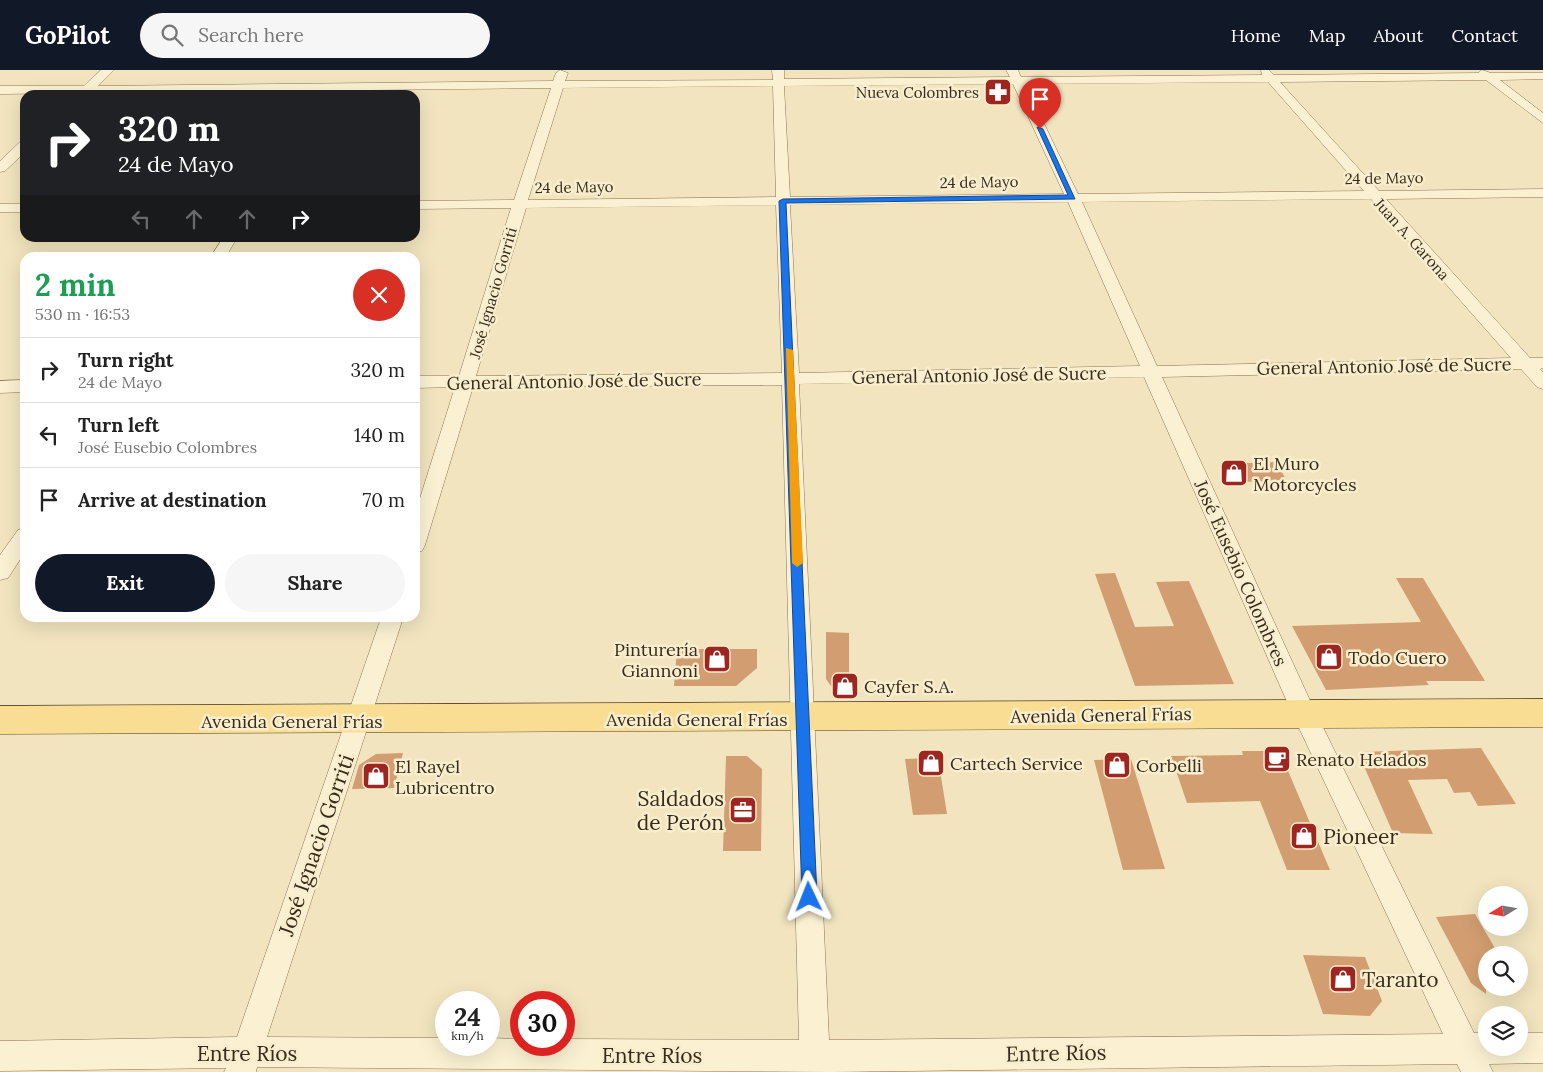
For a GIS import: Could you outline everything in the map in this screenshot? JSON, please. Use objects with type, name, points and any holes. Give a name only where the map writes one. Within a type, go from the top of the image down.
[{"type":"main road","name":"Avenida General Frías","points":[[0,720],[358,722],[1304,713],[1543,713]]},
{"type":"street","points":[[86,90],[108,70]]},
{"type":"street","points":[[1485,73],[1543,119]]},
{"type":"street","points":[[346,90],[561,77],[1485,73],[1543,76]]},
{"type":"street","name":"Juan A. Garona","points":[[1268,74],[1543,383]]},
{"type":"street","name":"José Eusebio Colombres","points":[[1014,75],[1072,197],[1304,713],[1472,1061]]},
{"type":"street","points":[[331,90],[341,76]]},
{"type":"street","points":[[778,76],[804,718],[815,1064]]},
{"type":"street","name":"José Ignacio Gorriti","points":[[420,530],[467,382],[519,204],[561,77]]},
{"type":"street","points":[[0,90],[20,90]]},
{"type":"street","points":[[0,168],[20,150]]},
{"type":"street","name":"24 de Mayo","points":[[420,205],[1543,193]]},
{"type":"street","points":[[0,208],[20,208]]},
{"type":"street","name":"General Antonio José de Sucre","points":[[420,382],[1150,372],[1543,363]]},
{"type":"street","points":[[0,387],[20,386]]},
{"type":"street","points":[[0,572],[20,543]]},
{"type":"street","name":"José Ignacio Gorriti","points":[[244,1062],[391,622]]},
{"type":"street","name":"Entre Ríos","points":[[0,1056],[244,1062],[815,1064],[1472,1061],[1543,1048]]},
{"type":"building","points":[[1276,462],[1287,481],[1232,482],[1222,464]]},
{"type":"building","points":[[1115,573],[1135,627],[1174,626],[1156,582],[1189,581],[1234,684],[1135,686],[1095,574]]},
{"type":"building","points":[[1396,578],[1423,578],[1485,681],[1426,681],[1429,685],[1326,690],[1292,626],[1421,622]]},
{"type":"building","points":[[826,632],[849,633],[849,690],[833,689],[826,679]]},
{"type":"building","name":"Pinturería Giannoni","points":[[677,649],[757,649],[757,668],[736,686],[674,686]]},
{"type":"building","points":[[1481,748],[1516,804],[1478,806],[1470,792],[1454,793],[1447,779],[1408,780],[1433,834],[1393,833],[1363,764],[1361,752]]},
{"type":"building","points":[[1242,751],[1267,751],[1283,759],[1330,870],[1287,870],[1260,801],[1187,803],[1171,756],[1243,755]]},
{"type":"building","name":"El Rayel Lubricentro","points":[[403,753],[394,788],[352,789],[359,765],[376,754]]},
{"type":"building","name":"Saldados de Perón","points":[[726,756],[747,756],[762,769],[761,851],[723,851]]},
{"type":"building","points":[[938,758],[947,814],[913,815],[905,759]]},
{"type":"building","points":[[1131,759],[1165,869],[1123,870],[1094,760]]},
{"type":"building","points":[[1475,914],[1478,919],[1478,936],[1488,936],[1494,946],[1478,946],[1478,988],[1471,983],[1436,917]]},
{"type":"building","name":"Taranto","points":[[1303,955],[1365,957],[1382,1001],[1370,1016],[1323,1014]]},
{"type":"slow traffic","points":[[789,350],[797,563]]},
{"type":"place","name":"Nueva Colombres","points":[[998,92]]},
{"type":"place","name":"El Muro Motorcycles","points":[[1234,473]]},
{"type":"place","name":"Todo Cuero","points":[[1329,657]]},
{"type":"place","name":"Pinturería Giannoni","points":[[717,659]]},
{"type":"place","name":"Cayfer S.A.","points":[[845,686]]},
{"type":"place","name":"Renato Helados","points":[[1277,759]]},
{"type":"place","name":"Cartech Service","points":[[931,763]]},
{"type":"place","name":"Corbelli","points":[[1117,765]]},
{"type":"place","name":"El Rayel Lubricentro","points":[[376,776]]},
{"type":"place","name":"Saldados de Perón","points":[[743,810]]},
{"type":"place","name":"Pioneer","points":[[1304,836]]},
{"type":"place","name":"Taranto","points":[[1343,979]]},
{"type":"route","points":[[809,897],[804,718],[783,201],[1072,197],[1040,129]]}]
